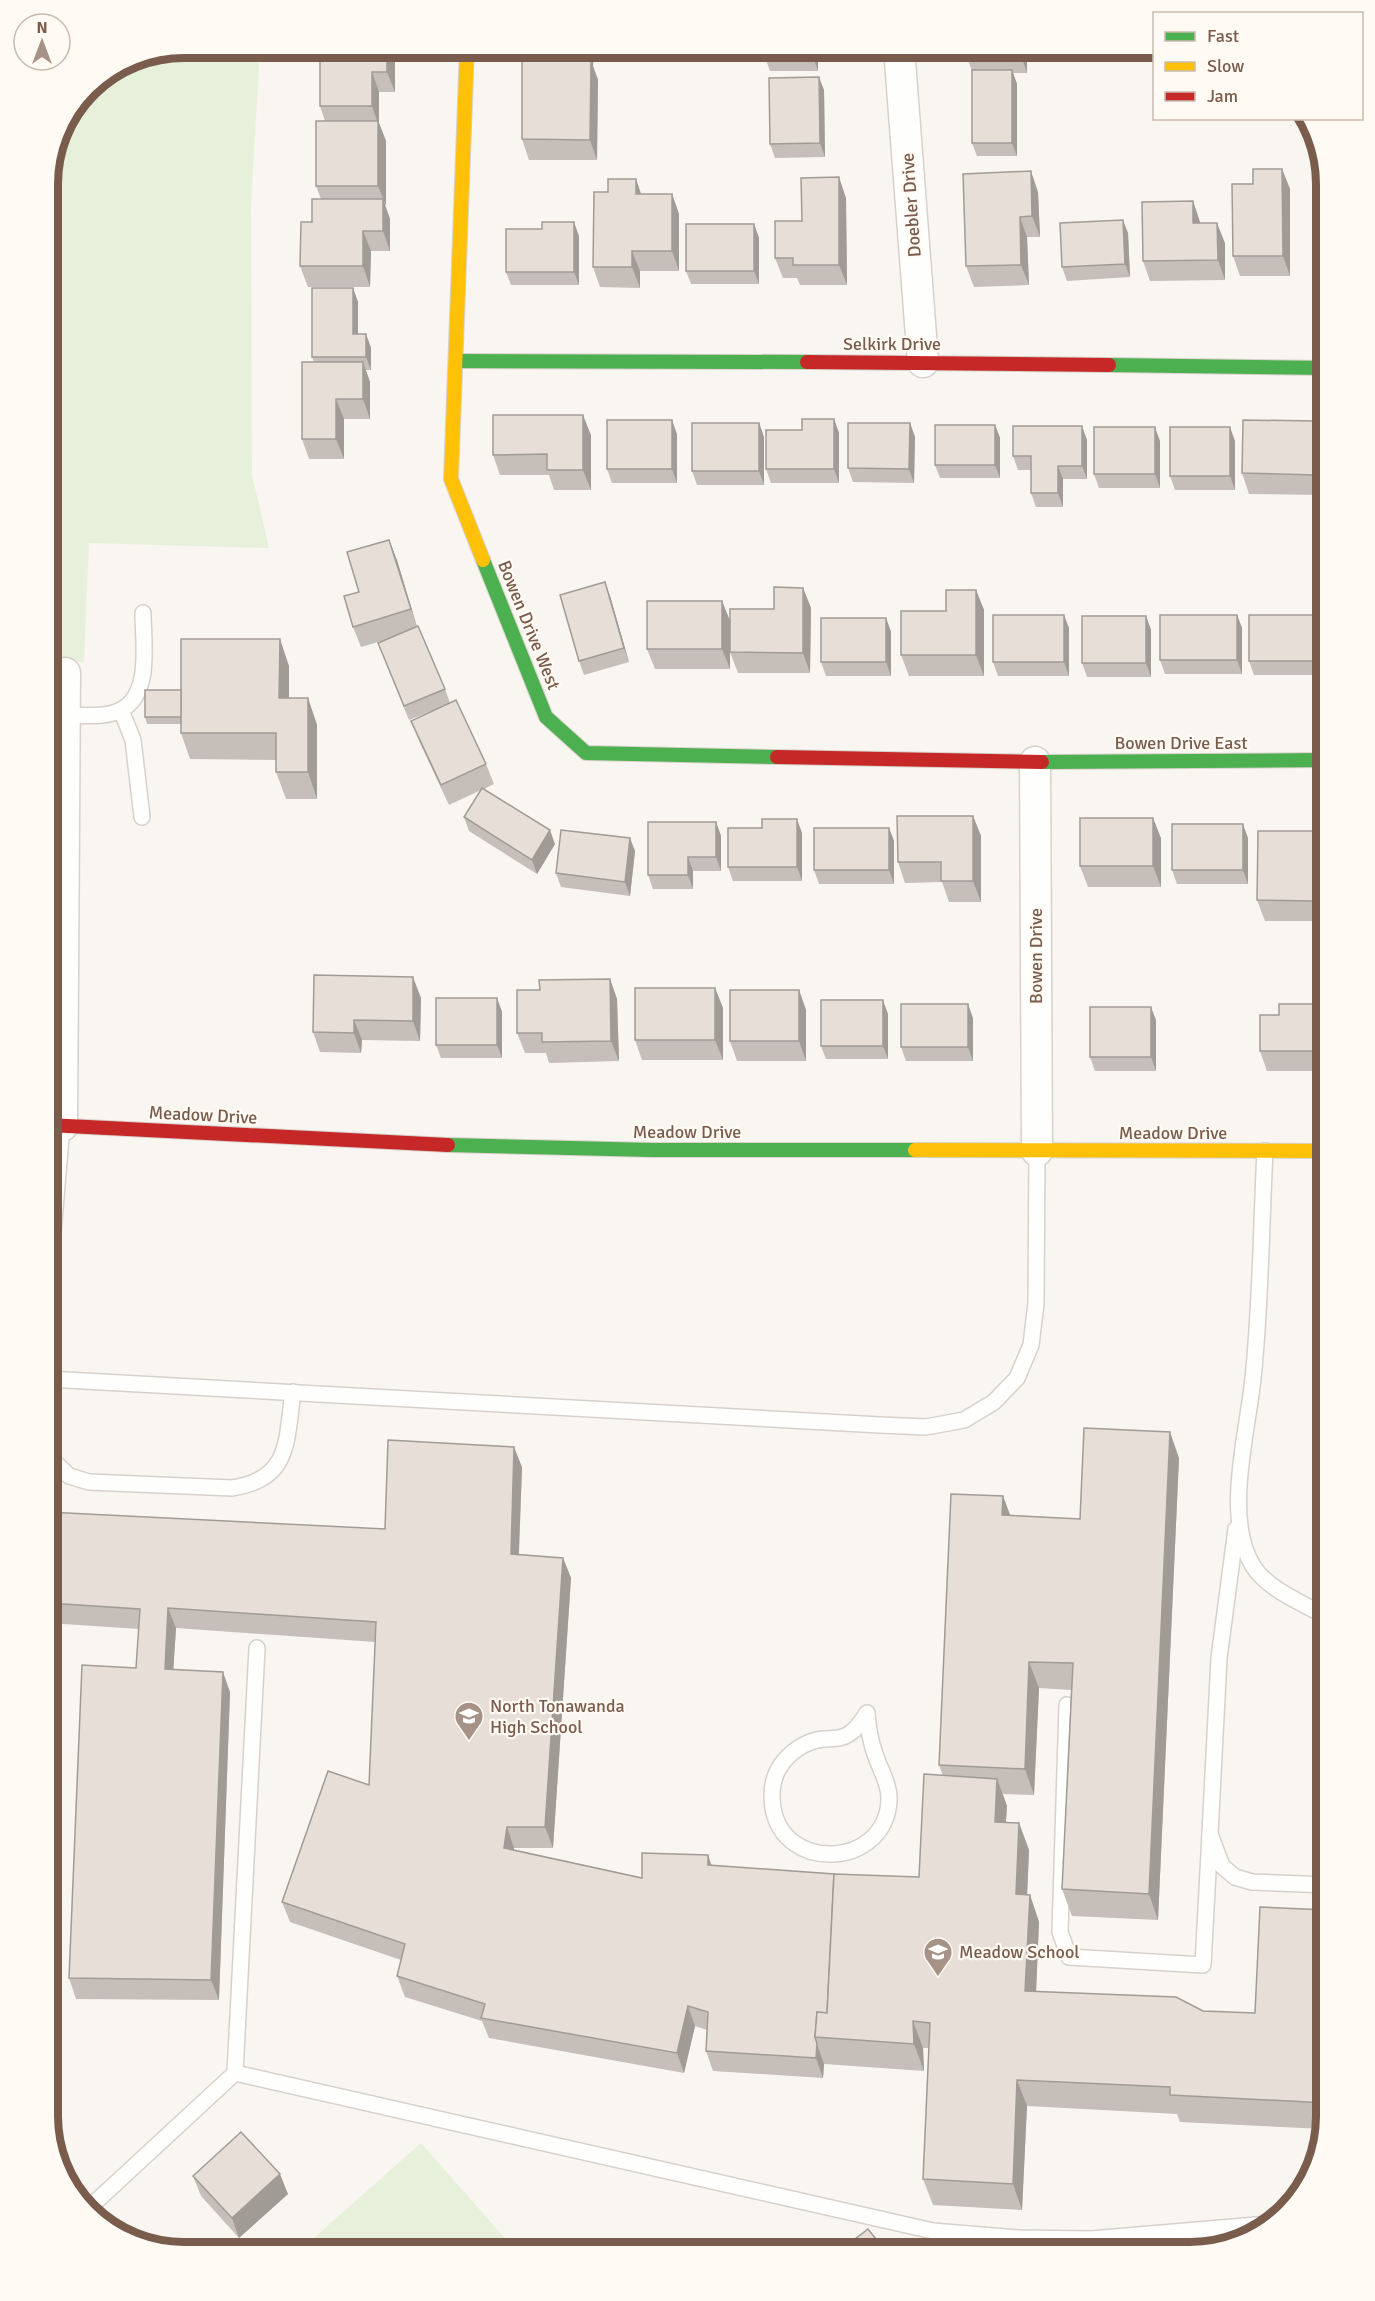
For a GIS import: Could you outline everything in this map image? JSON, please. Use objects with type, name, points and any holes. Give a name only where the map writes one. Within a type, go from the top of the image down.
[{"type":"street","name":"Bowen Drive West","points":[[467,59],[458,361],[451,479],[546,717],[586,753],[1035,762]]},
{"type":"street","name":"Doebler Drive","points":[[900,59],[923,362]]},
{"type":"street","name":"Selkirk Drive","points":[[458,361],[923,362],[1316,368]]},
{"type":"street","points":[[59,979],[65,673]]},
{"type":"street","name":"Bowen Drive East","points":[[1035,762],[1316,760]]},
{"type":"street","name":"Bowen Drive","points":[[1035,762],[1037,1151]]},
{"type":"street","name":"Meadow Drive","points":[[59,1126],[404,1144],[534,1147],[1316,1151]]},
{"type":"lane","points":[[65,715],[101,714],[121,710],[136,699],[143,670],[143,614]]},
{"type":"lane","points":[[121,710],[133,740],[142,817]]},
{"type":"lane","points":[[58,1380],[915,1427],[963,1420],[994,1402],[1017,1378],[1031,1345],[1036,1304],[1037,1151]]},
{"type":"lane","points":[[1067,1705],[1060,1932],[1069,1957],[1203,1965],[1219,1658],[1238,1516],[1244,1432],[1253,1379],[1265,1151]]},
{"type":"lane","points":[[58,1466],[69,1476],[89,1482],[232,1488],[252,1485],[268,1477],[280,1461],[293,1392]]},
{"type":"lane","points":[[1238,1516],[1245,1551],[1253,1567],[1265,1580],[1316,1610]]},
{"type":"lane","points":[[94,2204],[235,2073],[257,1648]]},
{"type":"lane","points":[[867,1713],[869,1736],[887,1783],[889,1802],[884,1822],[869,1842],[849,1853],[827,1857],[807,1852],[788,1839],[775,1819],[771,1795],[777,1770],[789,1755],[807,1743],[823,1739],[835,1740],[849,1734],[859,1726],[867,1713]]},
{"type":"lane","points":[[1210,1834],[1222,1866],[1235,1876],[1252,1882],[1316,1885]]},
{"type":"lane","points":[[235,2073],[933,2231],[1019,2238],[1091,2239],[1254,2225]]},
{"type":"green space","points":[[176,59],[259,59],[251,206],[252,475],[269,548],[89,543],[84,662],[59,661],[59,176],[65,144],[71,129],[90,101],[108,84],[129,71],[144,65]]},
{"type":"green space","points":[[421,2143],[508,2242],[309,2242]]},
{"type":"building","points":[[320,59],[387,59],[387,72],[372,72],[372,106],[320,106]]},
{"type":"building","points":[[522,59],[591,60],[590,140],[522,139]]},
{"type":"building","points":[[972,70],[1012,70],[1012,143],[972,143]]},
{"type":"building","points":[[819,77],[820,143],[770,144],[769,78]]},
{"type":"building","points":[[316,121],[378,121],[378,186],[316,186]]},
{"type":"building","points":[[1253,169],[1282,169],[1283,256],[1233,256],[1232,184],[1253,184]]},
{"type":"building","points":[[1031,171],[1032,216],[1020,217],[1021,265],[966,266],[963,174]]},
{"type":"building","points":[[839,177],[839,265],[793,265],[793,258],[775,258],[775,221],[802,221],[801,178]]},
{"type":"building","points":[[608,179],[636,179],[636,194],[672,194],[672,251],[632,251],[632,267],[593,267],[594,192],[608,192]]},
{"type":"building","points":[[312,199],[383,199],[383,231],[363,231],[363,266],[300,266],[301,222],[312,222]]},
{"type":"building","points":[[1193,201],[1193,223],[1217,223],[1218,260],[1143,261],[1142,202]]},
{"type":"building","points":[[1123,220],[1125,264],[1062,267],[1060,223]]},
{"type":"building","points":[[542,222],[574,222],[574,272],[506,272],[506,229],[542,229]]},
{"type":"building","points":[[686,224],[754,224],[754,271],[686,271]]},
{"type":"building","points":[[312,288],[353,288],[353,334],[366,334],[366,357],[312,357]]},
{"type":"building","points":[[302,362],[363,362],[363,399],[336,399],[336,439],[302,439]]},
{"type":"building","points":[[493,415],[583,415],[583,470],[547,470],[547,454],[493,455]]},
{"type":"building","points":[[802,419],[834,419],[834,469],[766,469],[766,430],[802,430]]},
{"type":"building","points":[[607,420],[672,420],[672,469],[607,469]]},
{"type":"building","points":[[1243,420],[1316,421],[1316,475],[1242,473]]},
{"type":"building","points":[[692,423],[759,423],[759,471],[692,471]]},
{"type":"building","points":[[848,423],[910,423],[909,469],[848,468]]},
{"type":"building","points":[[935,425],[995,425],[995,465],[935,465]]},
{"type":"building","points":[[1013,426],[1082,426],[1082,466],[1058,466],[1058,493],[1031,493],[1031,456],[1013,456]]},
{"type":"building","points":[[1094,427],[1155,427],[1155,474],[1094,474]]},
{"type":"building","points":[[1170,427],[1230,427],[1230,476],[1170,476]]},
{"type":"building","points":[[389,540],[411,609],[353,627],[344,596],[359,592],[347,552]]},
{"type":"building","points":[[605,582],[624,648],[579,661],[560,595]]},
{"type":"building","points":[[774,587],[803,588],[803,653],[730,652],[730,609],[774,609]]},
{"type":"building","points":[[946,590],[976,590],[976,655],[901,655],[901,611],[946,611]]},
{"type":"building","points":[[647,601],[722,601],[722,649],[647,649]]},
{"type":"building","points":[[993,615],[1064,615],[1064,662],[993,662]]},
{"type":"building","points":[[1160,615],[1237,615],[1237,660],[1160,660]]},
{"type":"building","points":[[1249,615],[1316,615],[1316,661],[1249,661]]},
{"type":"building","points":[[1082,616],[1146,616],[1146,663],[1082,663]]},
{"type":"building","points":[[821,618],[886,618],[886,662],[821,662]]},
{"type":"building","points":[[418,626],[445,689],[404,706],[378,643]]},
{"type":"building","points":[[181,639],[280,639],[279,698],[308,698],[308,772],[276,772],[276,733],[181,733]]},
{"type":"building","points":[[145,690],[181,690],[181,717],[145,717]]},
{"type":"building","points":[[456,700],[486,764],[441,785],[411,721]]},
{"type":"building","points":[[482,788],[550,830],[532,860],[464,817]]},
{"type":"building","points":[[897,816],[973,816],[973,881],[941,881],[941,862],[898,862]]},
{"type":"building","points":[[1080,818],[1153,818],[1153,866],[1080,866]]},
{"type":"building","points":[[762,819],[797,819],[797,867],[728,867],[728,828],[762,828]]},
{"type":"building","points":[[648,822],[716,822],[716,857],[688,857],[688,875],[648,875]]},
{"type":"building","points":[[1172,824],[1243,824],[1243,870],[1172,870]]},
{"type":"building","points":[[814,828],[889,828],[889,870],[814,870]]},
{"type":"building","points":[[561,830],[630,838],[625,882],[556,873]]},
{"type":"building","points":[[1258,831],[1316,831],[1316,855],[1313,855],[1313,901],[1257,900]]},
{"type":"building","points":[[314,975],[413,977],[413,1021],[354,1020],[354,1033],[313,1032]]},
{"type":"building","points":[[610,979],[611,1041],[542,1042],[542,1033],[517,1033],[517,990],[540,990],[539,980]]},
{"type":"building","points":[[635,988],[715,988],[715,1040],[635,1040]]},
{"type":"building","points":[[730,990],[799,990],[799,1041],[730,1041]]},
{"type":"building","points":[[436,998],[497,998],[497,1045],[436,1045]]},
{"type":"building","points":[[821,1000],[883,1000],[883,1046],[821,1046]]},
{"type":"building","points":[[901,1004],[968,1004],[968,1047],[901,1047]]},
{"type":"building","points":[[1279,1004],[1316,1004],[1316,1051],[1260,1051],[1260,1015],[1279,1015]]},
{"type":"building","points":[[1090,1007],[1151,1007],[1151,1057],[1090,1057]]},
{"type":"building","name":"Meadow School","points":[[1084,1428],[1170,1432],[1149,1894],[1062,1889],[1073,1663],[1029,1662],[1025,1769],[939,1765],[951,1494],[1003,1496],[1002,1515],[1080,1519]]},
{"type":"building","name":"North Tonawanda High School","points":[[388,1440],[514,1447],[511,1554],[563,1558],[545,1827],[507,1827],[504,1848],[642,1878],[642,1853],[708,1855],[708,1865],[834,1874],[827,2013],[817,2012],[816,2058],[706,2051],[708,2012],[688,2006],[677,2053],[481,2018],[485,2004],[397,1976],[405,1944],[282,1902],[328,1771],[369,1785],[376,1622],[168,1608],[165,1669],[223,1672],[211,1980],[69,1978],[82,1665],[136,1668],[140,1609],[58,1604],[58,1513],[385,1529]]},
{"type":"building","name":"Meadow School","points":[[924,1774],[997,1779],[995,1822],[1019,1823],[1016,1894],[1030,1895],[1025,1991],[1176,1997],[1203,2011],[1255,2013],[1260,1907],[1316,1910],[1316,2102],[1170,2095],[1170,2087],[1017,2080],[1013,2184],[923,2179],[930,2023],[913,2021],[914,2044],[815,2037],[817,2012],[827,2013],[834,1874],[919,1877]]},
{"type":"building","points":[[241,2132],[280,2174],[232,2218],[193,2176]]},
{"type":"building","points":[[868,2229],[878,2242],[851,2242]]},
{"type":"traffic: fast","points":[[457,361],[807,362]]},
{"type":"traffic: fast","points":[[1109,365],[1316,368]]},
{"type":"traffic: fast","points":[[483,560],[546,717],[586,753],[777,757]]},
{"type":"traffic: fast","points":[[1042,762],[1316,760]]},
{"type":"traffic: fast","points":[[448,1145],[652,1150],[915,1150]]},
{"type":"traffic: slow","points":[[467,59],[451,479],[483,560]]},
{"type":"traffic: slow","points":[[915,1150],[1316,1151]]},
{"type":"traffic: jam","points":[[807,362],[1109,365]]},
{"type":"traffic: jam","points":[[777,757],[1042,762]]},
{"type":"traffic: jam","points":[[59,1126],[448,1145]]},
{"type":"place","name":"North Tonawanda High School","points":[[469,1742]]},
{"type":"place","name":"Meadow School","points":[[938,1978]]}]
